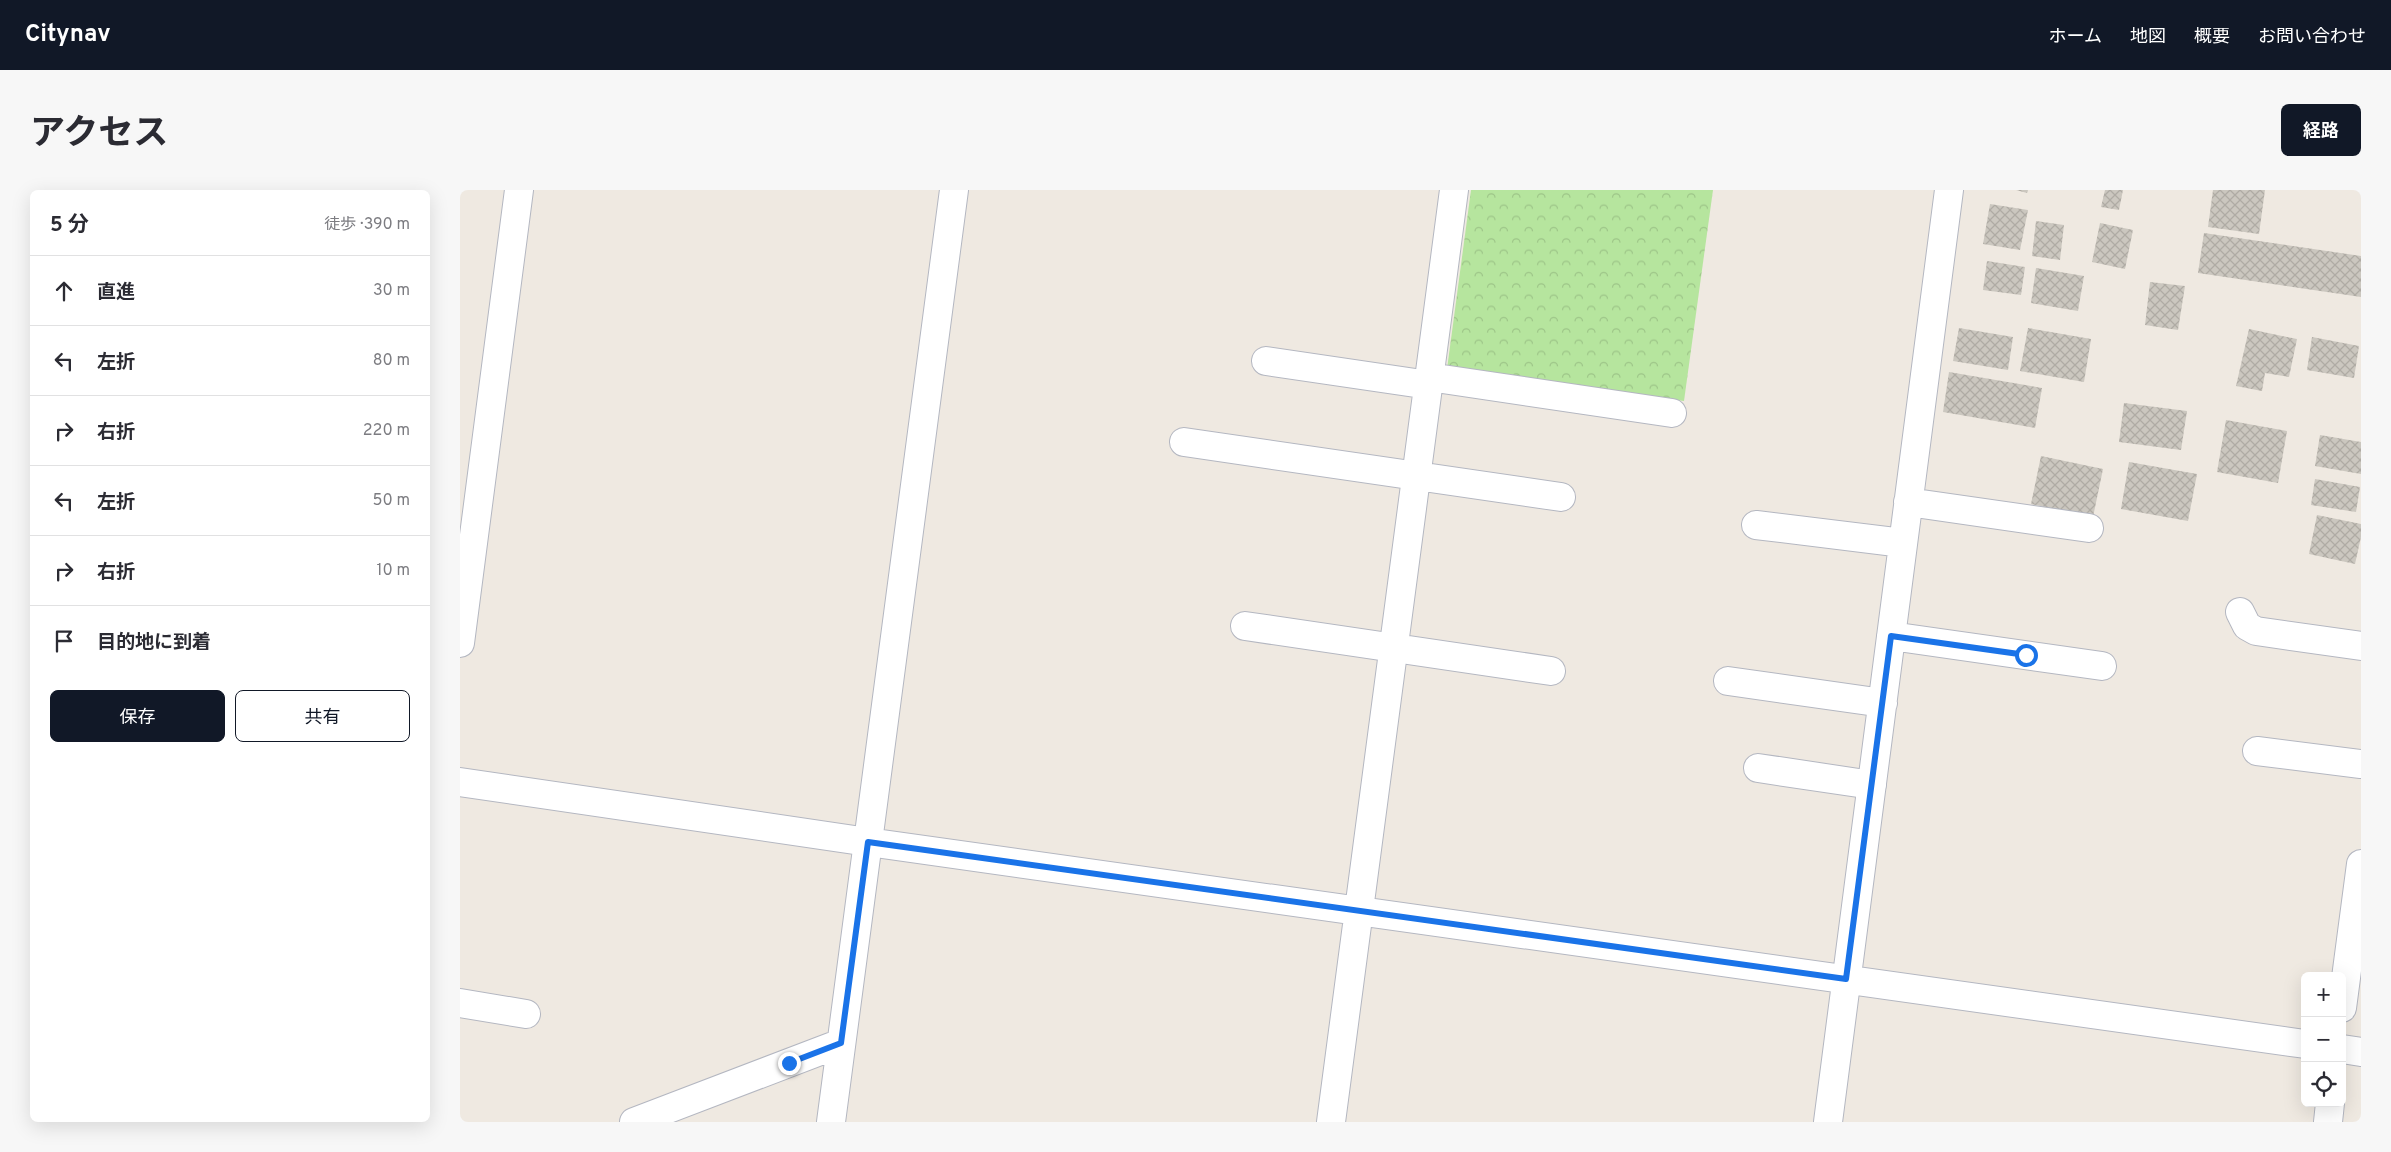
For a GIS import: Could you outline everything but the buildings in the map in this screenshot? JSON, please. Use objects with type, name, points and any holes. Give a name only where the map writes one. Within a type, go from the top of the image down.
[{"type":"street","points":[[460,643],[519,190]]},
{"type":"street","points":[[831,1122],[954,190]]},
{"type":"street","points":[[1330,1122],[1454,190]]},
{"type":"street","points":[[1828,1122],[1949,190]]},
{"type":"street","points":[[1266,361],[1672,413]]},
{"type":"street","points":[[1184,442],[1561,497]]},
{"type":"street","points":[[1908,502],[2089,528]]},
{"type":"street","points":[[1756,525],[1903,543]]},
{"type":"street","points":[[2240,612],[2247,626],[2256,631],[2361,646]]},
{"type":"street","points":[[1245,626],[1551,671]]},
{"type":"street","points":[[1891,636],[2102,666]]},
{"type":"street","points":[[1728,682],[1882,703]]},
{"type":"street","points":[[2258,751],[2361,764]]},
{"type":"street","points":[[1758,768],[1872,785]]},
{"type":"street","points":[[460,782],[868,842],[2301,1043]]},
{"type":"street","points":[[2346,978],[2361,864]]},
{"type":"street","points":[[460,1003],[526,1014]]},
{"type":"street","points":[[634,1122],[841,1043]]},
{"type":"street","points":[[2346,1050],[2361,1052]]},
{"type":"street","points":[[2328,1122],[2330,1107]]},
{"type":"green space","points":[[1471,190],[1713,190],[1684,401],[1447,369]]},
{"type":"route","points":[[789,1063],[841,1043],[868,842],[1846,979],[1891,636],[2026,655]]}]
